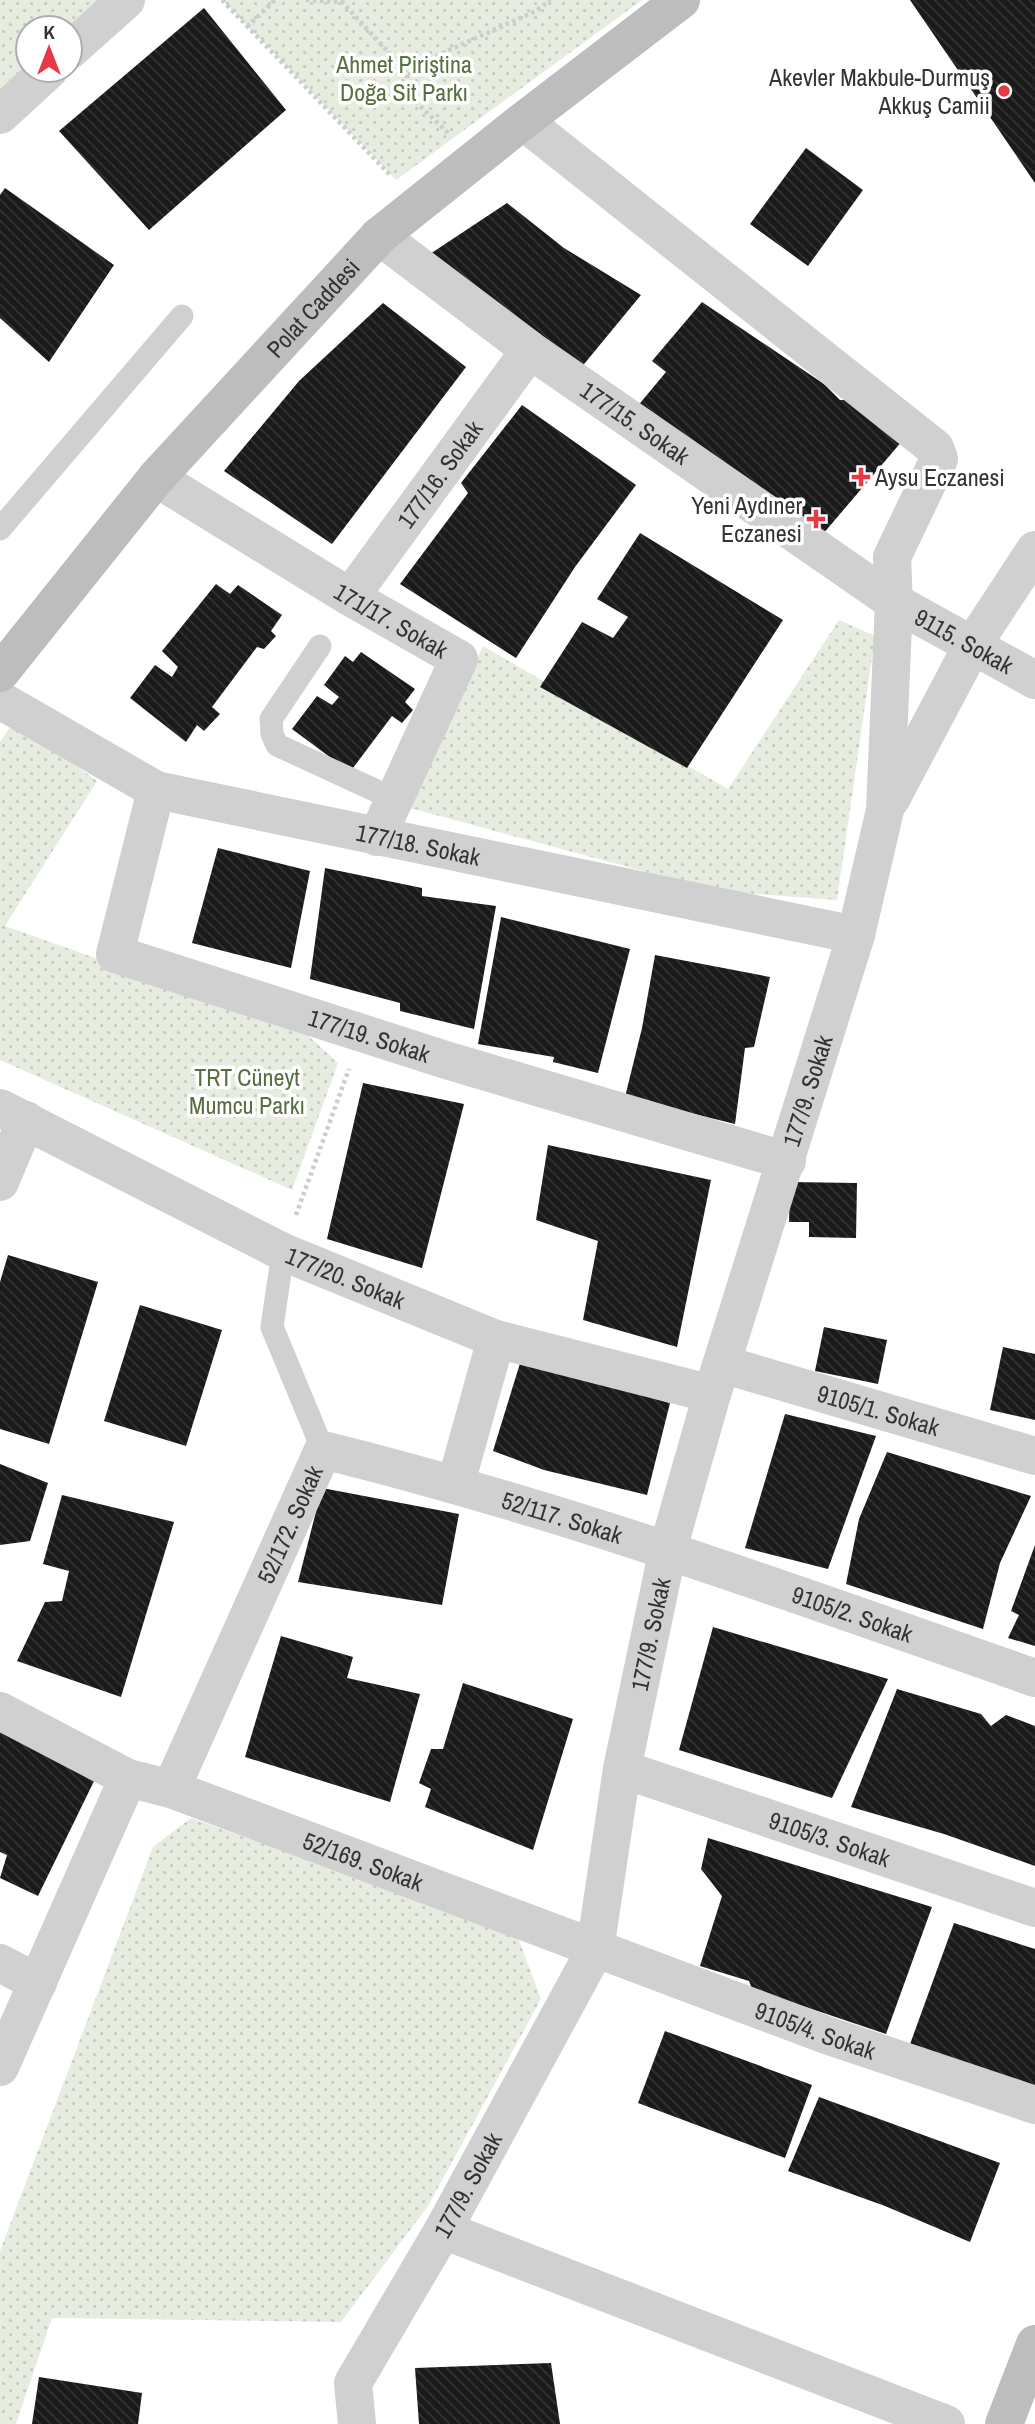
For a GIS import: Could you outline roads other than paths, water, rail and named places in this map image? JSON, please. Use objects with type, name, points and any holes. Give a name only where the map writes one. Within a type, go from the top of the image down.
[{"type":"main road","name":"Polat Caddesi","points":[[0,673],[156,478],[379,236],[681,0]]},
{"type":"main road","points":[[1004,2424],[1035,2344]]},
{"type":"street","points":[[84,37],[113,11]]},
{"type":"street","points":[[0,115],[34,84]]},
{"type":"street","name":"177/9. Sokak","points":[[357,2424],[353,2383],[443,2230],[595,1950],[622,1769],[668,1549],[717,1379],[856,935],[885,810],[894,602],[891,568],[893,552],[939,456],[935,448],[523,121]]},
{"type":"street","name":"177/15. Sokak","points":[[379,236],[530,349],[894,602]]},
{"type":"street","name":"177/16. Sokak","points":[[350,597],[530,349]]},
{"type":"street","name":"171/17. Sokak","points":[[156,478],[350,597],[459,659],[377,837]]},
{"type":"street","name":"177/9. Sokak","points":[[885,810],[972,646],[1035,550]]},
{"type":"street","name":"9115. Sokak","points":[[894,602],[1035,680]]},
{"type":"street","name":"177/18. Sokak","points":[[0,700],[156,790],[856,935]]},
{"type":"street","name":"177/19. Sokak","points":[[156,790],[115,954],[446,1060],[787,1161]]},
{"type":"street","points":[[0,1182],[13,1114]]},
{"type":"street","name":"177/20. Sokak","points":[[13,1114],[283,1252],[496,1339],[717,1379]]},
{"type":"street","points":[[456,1483],[496,1339]]},
{"type":"street","name":"9105/1. Sokak","points":[[717,1379],[1035,1455]]},
{"type":"street","name":"52/117. Sokak","points":[[323,1450],[456,1483],[668,1549]]},
{"type":"street","name":"52/172. Sokak","points":[[171,1789],[323,1450]]},
{"type":"street","name":"9105/2. Sokak","points":[[668,1549],[1035,1678]]},
{"type":"street","name":"52/169. Sokak","points":[[0,1712],[128,1778],[171,1789],[595,1950]]},
{"type":"street","name":"9105/3. Sokak","points":[[622,1769],[1035,1908]]},
{"type":"street","points":[[0,2067],[128,1778]]},
{"type":"street","name":"9105/4. Sokak","points":[[595,1950],[829,2036],[1035,2105]]},
{"type":"street","points":[[0,1963],[38,1983]]},
{"type":"street","points":[[443,2230],[946,2424]]},
{"type":"lane","points":[[0,529],[182,316]]},
{"type":"lane","points":[[320,646],[271,719],[272,734],[277,745],[394,799]]},
{"type":"lane","name":"52/172. Sokak","points":[[283,1252],[272,1328],[323,1450]]},
{"type":"place","name":"Akevler Makbule-Durmuş Akkuş Camii","points":[[1004,91]]},
{"type":"place","name":"Aysu Eczanesi","points":[[861,477]]},
{"type":"place","name":"Yeni Aydıner Eczanesi","points":[[816,519]]},
{"type":"park label","name":"Ahmet Piriştina Doğa Sit Parkı","points":[[404,78]]},
{"type":"park label","name":"TRT Cüneyt Mumcu Parkı","points":[[247,1091]]}]
